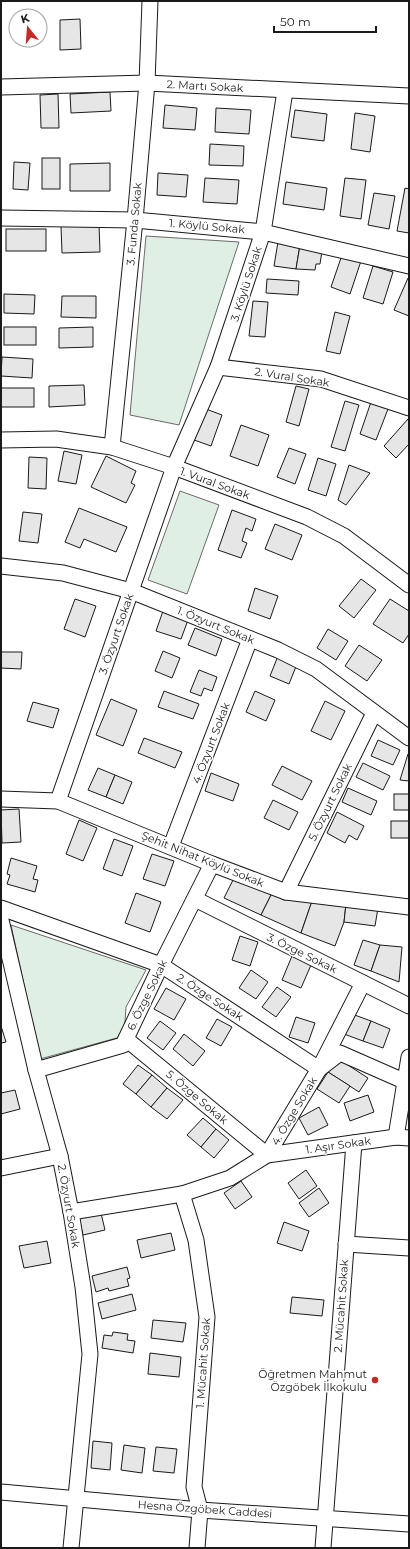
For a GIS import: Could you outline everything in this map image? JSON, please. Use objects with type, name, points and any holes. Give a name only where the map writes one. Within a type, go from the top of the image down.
[{"type":"street","name":"3. Funda Sokak","points":[[112,447],[147,83],[150,1]]},
{"type":"street","name":"2. Martı Sokak","points":[[1,87],[147,83],[409,96]]},
{"type":"street","name":"3. Köylü Sokak","points":[[174,468],[218,367],[263,232],[285,91]]},
{"type":"street","name":"1. Köylü Sokak","points":[[1,218],[135,220],[263,232],[409,266]]},
{"type":"street","name":"2. Vural Sokak","points":[[218,367],[321,379],[409,408]]},
{"type":"street","name":"1. Vural Sokak","points":[[1,440],[56,439],[112,447],[174,468],[307,517],[344,536],[409,585]]},
{"type":"street","name":"3. Özyurt Sokak","points":[[58,801],[174,468]]},
{"type":"street","name":"1. Özyurt Sokak","points":[[1,566],[63,573],[131,591],[278,650],[316,669],[409,738]]},
{"type":"street","name":"4. Özyurt Sokak","points":[[172,846],[250,639]]},
{"type":"street","name":"5. Özyurt Sokak","points":[[286,892],[374,713]]},
{"type":"street","name":"Şehit Nihat Köylü Sokak","points":[[1,799],[58,801],[172,846],[212,864],[286,892],[409,907]]},
{"type":"street","name":"6. Özge Sokak","points":[[36,1070],[123,1045],[212,864]]},
{"type":"street","name":"3. Özge Sokak","points":[[195,900],[409,1006]]},
{"type":"street","name":"2. Özge Sokak","points":[[1,908],[161,966],[319,1068]]},
{"type":"street","name":"2. Özyurt Sokak","points":[[1,920],[36,1070],[60,1156],[83,1287],[90,1354],[71,1548]]},
{"type":"street","name":"4. Özge Sokak","points":[[71,1212],[182,1194],[230,1178],[267,1155],[319,1068],[363,983]]},
{"type":"street","name":"5. Özge Sokak","points":[[126,1039],[267,1155]]},
{"type":"street","points":[[319,1068],[340,1053],[406,1082]]},
{"type":"street","points":[[402,1137],[409,1056]]},
{"type":"street","name":"1. Aşır Sokak","points":[[267,1155],[402,1137]]},
{"type":"street","name":"2. Mücahit Sokak","points":[[323,1548],[354,1143]]},
{"type":"street","points":[[1,1168],[60,1156]]},
{"type":"street","name":"1. Mücahit Sokak","points":[[182,1194],[196,1240],[207,1317],[194,1487],[200,1510],[197,1548]]},
{"type":"street","points":[[346,1244],[409,1248]]},
{"type":"street","name":"Hesna Özgöbek Caddesi","points":[[1,1492],[200,1510],[325,1517],[409,1524]]},
{"type":"green space","points":[[146,236],[239,242],[179,425],[130,415]]},
{"type":"green space","points":[[180,491],[219,505],[187,594],[148,580]]},
{"type":"green space","points":[[11,925],[146,970],[126,1007],[124,1036],[40,1059]]},
{"type":"building","points":[[80,19],[81,49],[60,50],[60,20]]},
{"type":"building","points":[[110,92],[111,111],[71,113],[70,94]]},
{"type":"building","points":[[58,94],[59,128],[41,128],[40,95]]},
{"type":"building","points":[[165,105],[197,108],[195,130],[163,128]]},
{"type":"building","points":[[216,108],[251,110],[249,134],[215,132]]},
{"type":"building","points":[[295,110],[327,114],[324,141],[291,137]]},
{"type":"building","points":[[355,113],[375,116],[370,152],[351,149]]},
{"type":"building","points":[[210,144],[244,146],[243,166],[209,165]]},
{"type":"building","points":[[42,158],[60,158],[60,189],[42,189]]},
{"type":"building","points":[[14,162],[30,163],[28,190],[13,189]]},
{"type":"building","points":[[110,163],[110,191],[70,191],[70,164]]},
{"type":"building","points":[[158,173],[188,175],[186,197],[157,195]]},
{"type":"building","points":[[205,178],[239,180],[237,204],[203,202]]},
{"type":"building","points":[[345,178],[366,180],[361,219],[340,216]]},
{"type":"building","points":[[286,182],[327,188],[324,210],[283,204]]},
{"type":"building","points":[[405,188],[409,189],[409,233],[397,231]]},
{"type":"building","points":[[374,193],[395,196],[389,229],[368,225]]},
{"type":"building","points":[[99,225],[100,252],[62,253],[61,226]]},
{"type":"building","points":[[6,229],[46,229],[46,251],[6,251]]},
{"type":"building","points":[[278,242],[300,245],[296,269],[274,266]]},
{"type":"building","points":[[300,245],[322,251],[320,264],[316,264],[315,270],[296,269]]},
{"type":"building","points":[[342,255],[361,261],[350,294],[331,287]]},
{"type":"building","points":[[373,266],[393,272],[383,304],[363,298]]},
{"type":"building","points":[[408,278],[409,279],[409,316],[394,310]]},
{"type":"building","points":[[267,279],[299,281],[298,295],[266,293]]},
{"type":"building","points":[[4,294],[35,295],[34,314],[4,313]]},
{"type":"building","points":[[62,296],[96,296],[96,318],[61,317]]},
{"type":"building","points":[[253,301],[268,302],[265,337],[249,336]]},
{"type":"building","points":[[335,312],[350,316],[340,354],[326,351]]},
{"type":"building","points":[[4,327],[36,327],[36,345],[4,345]]},
{"type":"building","points":[[93,327],[93,347],[59,348],[59,328]]},
{"type":"building","points":[[2,357],[33,359],[32,378],[1,376]]},
{"type":"building","points":[[84,385],[85,405],[49,407],[49,386]]},
{"type":"building","points":[[296,386],[309,389],[299,426],[286,422]]},
{"type":"building","points":[[1,388],[34,388],[34,407],[1,407]]},
{"type":"building","points":[[345,401],[359,405],[345,451],[331,447]]},
{"type":"building","points":[[371,402],[388,409],[376,440],[360,434]]},
{"type":"building","points":[[206,409],[222,415],[211,446],[194,440]]},
{"type":"building","points":[[408,419],[409,444],[396,458],[384,446]]},
{"type":"building","points":[[241,425],[269,435],[258,466],[230,456]]},
{"type":"building","points":[[289,448],[306,454],[295,484],[277,477]]},
{"type":"building","points":[[64,451],[82,455],[76,484],[58,481]]},
{"type":"building","points":[[106,456],[136,471],[131,483],[135,485],[126,503],[91,487]]},
{"type":"building","points":[[29,457],[47,458],[46,489],[28,488]]},
{"type":"building","points":[[318,458],[336,464],[326,496],[308,490]]},
{"type":"building","points":[[349,465],[370,473],[346,505],[338,500]]},
{"type":"building","points":[[79,508],[127,527],[116,552],[84,539],[80,548],[65,542]]},
{"type":"building","points":[[232,510],[256,519],[252,531],[246,528],[242,541],[247,543],[241,558],[218,550]]},
{"type":"building","points":[[23,512],[42,514],[38,543],[19,541]]},
{"type":"building","points":[[275,524],[302,535],[292,560],[265,549]]},
{"type":"building","points":[[361,579],[376,590],[354,618],[339,606]]},
{"type":"building","points":[[255,588],[278,596],[270,619],[248,611]]},
{"type":"building","points":[[75,599],[96,606],[85,637],[64,629]]},
{"type":"building","points":[[390,599],[409,611],[409,634],[403,643],[373,624]]},
{"type":"building","points":[[163,611],[188,620],[181,639],[156,631]]},
{"type":"building","points":[[195,628],[222,639],[216,656],[188,645]]},
{"type":"building","points":[[328,629],[348,641],[336,660],[317,648]]},
{"type":"building","points":[[359,645],[382,660],[367,681],[345,666]]},
{"type":"building","points":[[163,651],[180,658],[172,678],[155,671]]},
{"type":"building","points":[[1,652],[22,652],[21,669],[1,668]]},
{"type":"building","points":[[278,656],[297,664],[289,684],[270,676]]},
{"type":"building","points":[[199,670],[217,677],[212,691],[204,688],[201,696],[190,692]]},
{"type":"building","points":[[164,691],[199,704],[193,719],[158,707]]},
{"type":"building","points":[[255,691],[275,700],[266,721],[246,712]]},
{"type":"building","points":[[111,699],[137,710],[123,746],[96,735]]},
{"type":"building","points":[[325,701],[345,711],[331,740],[311,731]]},
{"type":"building","points":[[33,702],[59,709],[53,728],[27,721]]},
{"type":"building","points":[[144,738],[182,752],[175,768],[138,753]]},
{"type":"building","points":[[378,740],[400,750],[393,765],[371,756]]},
{"type":"building","points":[[408,754],[409,781],[400,780]]},
{"type":"building","points":[[363,763],[390,776],[383,790],[356,777]]},
{"type":"building","points":[[282,766],[312,781],[302,800],[272,785]]},
{"type":"building","points":[[98,768],[115,775],[106,797],[88,790]]},
{"type":"building","points":[[211,773],[239,784],[233,801],[205,791]]},
{"type":"building","points":[[115,775],[132,782],[123,804],[106,797]]},
{"type":"building","points":[[348,788],[377,801],[371,815],[342,802]]},
{"type":"building","points":[[394,794],[409,794],[409,810],[394,810]]},
{"type":"building","points":[[273,800],[298,812],[289,830],[264,818]]},
{"type":"building","points":[[19,809],[21,842],[2,843],[1,810]]},
{"type":"building","points":[[337,812],[364,826],[357,840],[349,835],[345,843],[327,833]]},
{"type":"building","points":[[79,820],[97,828],[83,861],[66,854]]},
{"type":"building","points":[[391,821],[409,821],[409,838],[391,838]]},
{"type":"building","points":[[114,839],[133,846],[122,876],[103,869]]},
{"type":"building","points":[[152,854],[174,861],[165,886],[143,879]]},
{"type":"building","points":[[11,858],[37,866],[33,879],[38,880],[35,892],[7,884],[10,875],[7,874]]},
{"type":"building","points":[[235,876],[272,893],[261,915],[224,898]]},
{"type":"building","points":[[136,893],[161,902],[150,932],[125,923]]},
{"type":"building","points":[[272,893],[312,901],[301,933],[261,915]]},
{"type":"building","points":[[312,901],[346,904],[344,922],[335,946],[301,933]]},
{"type":"building","points":[[346,904],[378,908],[375,926],[344,922]]},
{"type":"building","points":[[240,936],[258,942],[250,966],[232,960]]},
{"type":"building","points":[[363,940],[380,945],[371,971],[354,965]]},
{"type":"building","points":[[380,945],[402,947],[399,982],[371,971]]},
{"type":"building","points":[[292,956],[311,965],[301,988],[282,980]]},
{"type":"building","points":[[251,970],[268,982],[256,999],[239,988]]},
{"type":"building","points":[[277,987],[291,997],[276,1017],[262,1007]]},
{"type":"building","points":[[166,988],[186,999],[174,1020],[154,1009]]},
{"type":"building","points":[[352,1014],[371,1021],[363,1041],[344,1034]]},
{"type":"building","points":[[296,1017],[315,1023],[308,1043],[289,1037]]},
{"type":"building","points":[[217,1019],[232,1027],[221,1046],[206,1038]]},
{"type":"building","points":[[160,1021],[176,1033],[163,1050],[147,1038]]},
{"type":"building","points":[[371,1021],[390,1029],[383,1048],[363,1041]]},
{"type":"building","points":[[1,1026],[6,1042],[1,1043]]},
{"type":"building","points":[[184,1034],[205,1051],[193,1066],[173,1049]]},
{"type":"building","points":[[337,1058],[368,1078],[359,1092],[328,1072]]},
{"type":"building","points":[[138,1065],[152,1075],[136,1094],[123,1084]]},
{"type":"building","points":[[328,1072],[350,1086],[339,1103],[317,1089]]},
{"type":"building","points":[[152,1075],[167,1088],[151,1107],[136,1094]]},
{"type":"building","points":[[167,1088],[183,1100],[167,1119],[151,1107]]},
{"type":"building","points":[[15,1090],[20,1109],[1,1114],[1,1093]]},
{"type":"building","points":[[368,1095],[374,1112],[350,1121],[344,1103]]},
{"type":"building","points":[[319,1107],[328,1125],[308,1135],[299,1118]]},
{"type":"building","points":[[203,1118],[216,1129],[201,1147],[187,1135]]},
{"type":"building","points":[[216,1129],[229,1140],[214,1158],[201,1147]]},
{"type":"building","points":[[306,1170],[317,1186],[299,1199],[288,1183]]},
{"type":"building","points":[[241,1181],[252,1197],[235,1209],[224,1193]]},
{"type":"building","points":[[319,1188],[329,1203],[309,1217],[299,1203]]},
{"type":"building","points":[[100,1209],[105,1230],[83,1235],[78,1214]]},
{"type":"building","points":[[284,1222],[309,1231],[302,1251],[277,1243]]},
{"type":"building","points":[[171,1233],[175,1250],[141,1258],[137,1240]]},
{"type":"building","points":[[47,1241],[51,1263],[24,1268],[19,1246]]},
{"type":"building","points":[[127,1267],[130,1278],[127,1279],[129,1286],[109,1291],[108,1288],[96,1292],[92,1276]]},
{"type":"building","points":[[132,1294],[136,1310],[102,1319],[98,1303]]},
{"type":"building","points":[[292,1297],[324,1300],[322,1316],[290,1313]]},
{"type":"building","points":[[153,1320],[186,1323],[183,1342],[151,1338]]},
{"type":"building","points":[[113,1332],[128,1334],[127,1340],[135,1341],[133,1353],[102,1348],[104,1335],[112,1336]]},
{"type":"building","points":[[150,1353],[181,1357],[179,1377],[148,1374]]},
{"type":"building","points":[[93,1441],[112,1443],[110,1470],[91,1468]]},
{"type":"building","points":[[124,1445],[145,1448],[142,1473],[121,1470]]},
{"type":"building","points":[[156,1447],[177,1449],[174,1473],[153,1471]]},
{"type":"place","name":"Öğretmen Mahmut Özgöbek İlkokulu","points":[[375,1380]]}]
